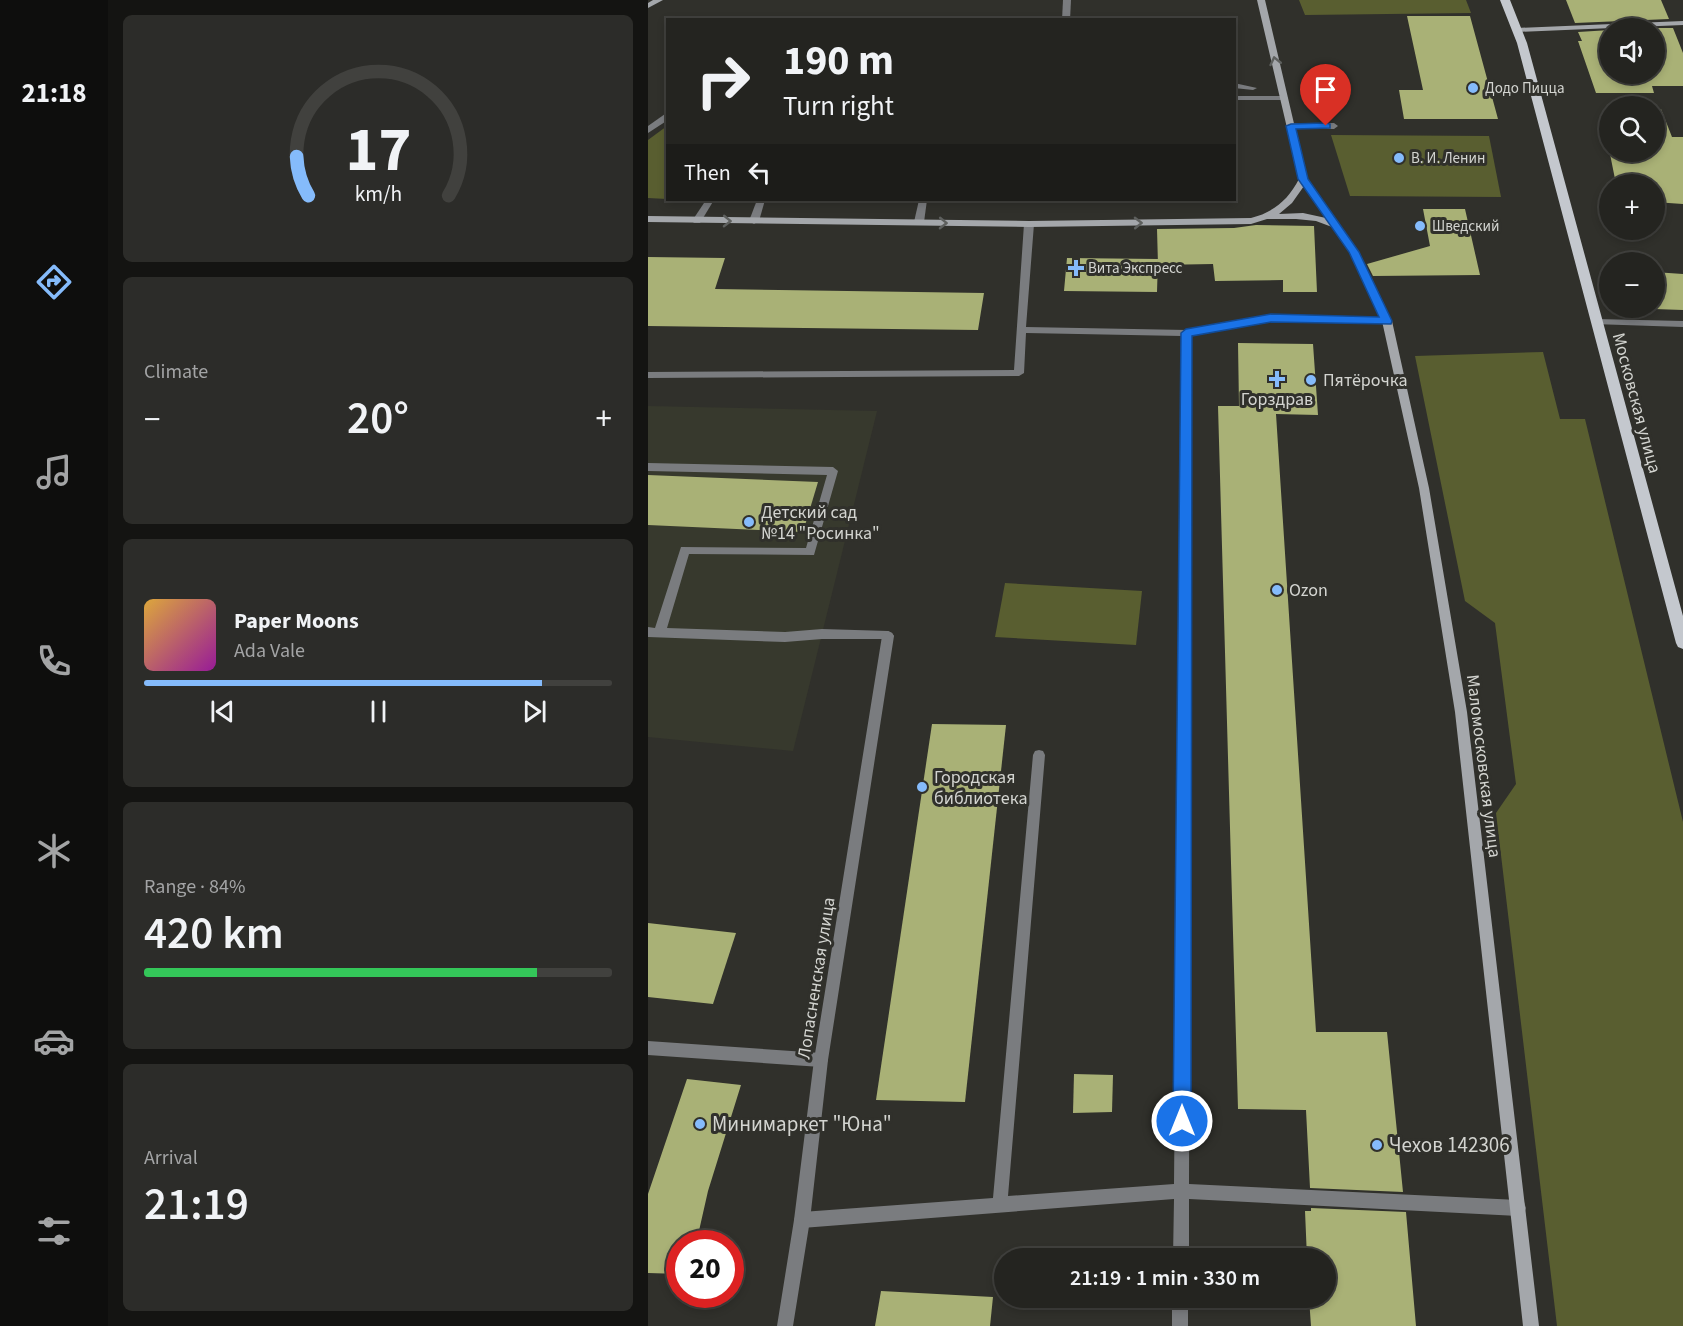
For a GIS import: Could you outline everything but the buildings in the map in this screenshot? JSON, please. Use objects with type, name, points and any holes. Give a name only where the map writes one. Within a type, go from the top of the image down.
[{"type":"main road","name":"Московская улица","points":[[1505,0],[1517,30],[1683,643]]},
{"type":"street","points":[[648,6],[659,0]]},
{"type":"street","points":[[1066,18],[1067,0]]},
{"type":"street","points":[[1261,0],[1303,179],[1337,226]]},
{"type":"street","points":[[1517,30],[1683,23]]},
{"type":"street","points":[[1236,84],[1253,88]]},
{"type":"street","points":[[1236,98],[1284,98]]},
{"type":"street","points":[[648,130],[666,117]]},
{"type":"street","points":[[1291,126],[1334,126]]},
{"type":"street","points":[[1269,217],[1294,198],[1303,179]]},
{"type":"street","points":[[697,221],[709,201]]},
{"type":"street","points":[[754,221],[761,201]]},
{"type":"street","points":[[919,222],[923,201]]},
{"type":"street","points":[[648,219],[1029,224],[1251,221],[1297,215],[1317,217],[1337,226]]},
{"type":"street","points":[[648,375],[1019,373],[1029,224]]},
{"type":"street","name":"Маломосковская улица","points":[[1337,226],[1354,252],[1387,321],[1424,488],[1461,712],[1531,1326]]},
{"type":"street","points":[[1021,330],[1186,333],[1271,318],[1387,321]]},
{"type":"street","points":[[1596,322],[1683,324]]},
{"type":"street","points":[[1181,1248],[1186,333]]},
{"type":"street","points":[[648,467],[833,471],[810,552],[685,550],[654,632]]},
{"type":"street","name":"Лопасненская улица","points":[[654,632],[785,637],[822,634],[888,636],[821,1060],[802,1220],[785,1326]]},
{"type":"street","points":[[1000,1204],[1039,755]]},
{"type":"street","points":[[648,1048],[821,1060]]},
{"type":"street","points":[[802,1220],[1182,1191],[1518,1208]]},
{"type":"street","points":[[1180,1308],[1180,1326]]},
{"type":"shaded area","name":"Детский сад №14 \"Росинка\"","points":[[648,406],[877,411],[793,751],[648,737]]},
{"type":"green space","points":[[1299,0],[1466,0],[1471,13],[1305,15]]},
{"type":"green space","points":[[666,127],[666,199],[648,198],[648,140]]},
{"type":"green space","points":[[1331,135],[1489,136],[1501,197],[1350,196]]},
{"type":"green space","points":[[1543,352],[1560,419],[1585,419],[1683,822],[1683,1326],[1557,1326],[1496,813],[1516,784],[1495,623],[1465,601],[1415,356]]},
{"type":"green space","points":[[1005,583],[1142,591],[1136,645],[995,637]]},
{"type":"place","name":"Додо Пицца","points":[[1473,88]]},
{"type":"place","name":"В. И. Ленин","points":[[1399,158]]},
{"type":"place","name":"Шведский","points":[[1420,226]]},
{"type":"place","name":"Вита Экспресс","points":[[1076,268]]},
{"type":"place","name":"Горздрав","points":[[1277,379]]},
{"type":"place","name":"Пятёрочка","points":[[1311,380]]},
{"type":"place","name":"Детский сад №14 \"Росинка\"","points":[[749,522]]},
{"type":"place","name":"Ozon","points":[[1277,590]]},
{"type":"place","name":"Городская библиотека","points":[[922,787]]},
{"type":"place","name":"Минимаркет \"Юна\"","points":[[700,1124]]},
{"type":"place","name":"Чехов 142306","points":[[1377,1145]]},
{"type":"route","points":[[1182,1121],[1186,333],[1271,318],[1387,321],[1354,252],[1303,179],[1291,126],[1326,126]]}]
